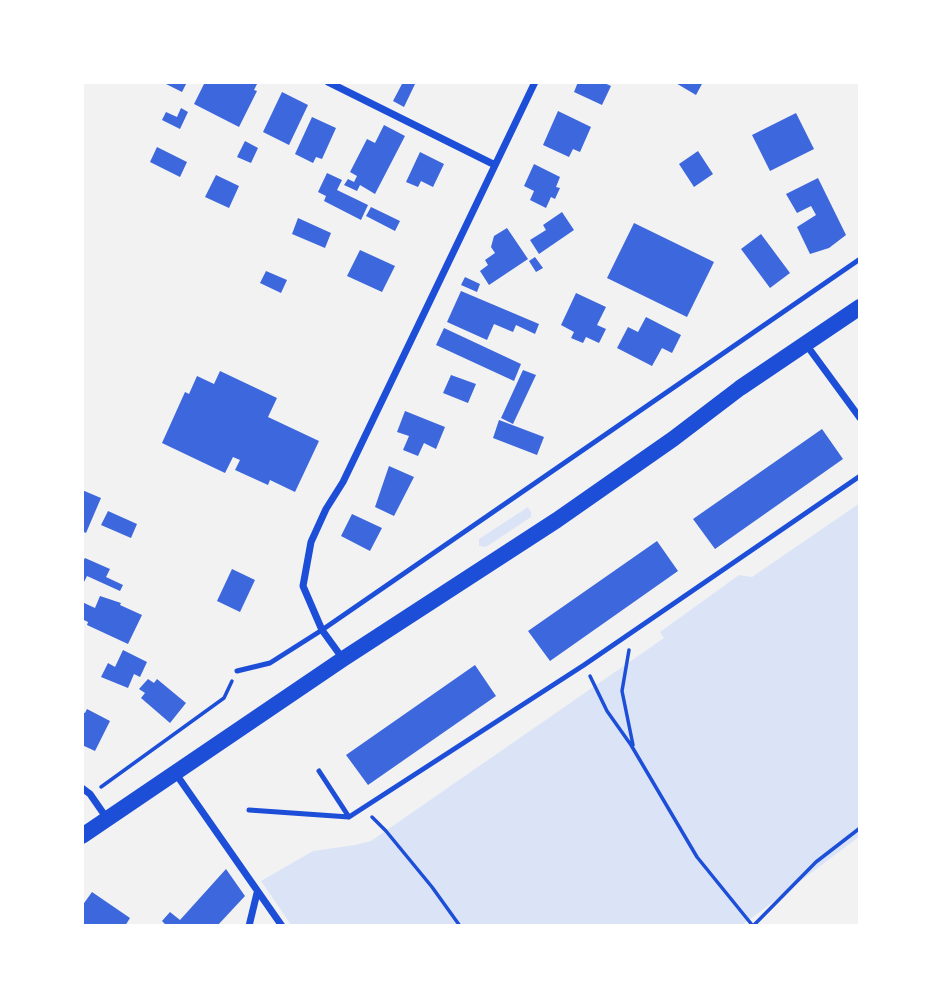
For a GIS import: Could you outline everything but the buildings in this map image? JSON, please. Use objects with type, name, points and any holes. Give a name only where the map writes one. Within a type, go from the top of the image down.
[{"type":"main road","points":[[82,836],[343,659],[557,520],[860,307]]},
{"type":"street","points":[[328,82],[495,165]]},
{"type":"street","points":[[343,659],[322,630],[303,586],[311,542],[326,509],[343,482],[534,82]]},
{"type":"street","points":[[805,344],[860,418]]},
{"type":"street","points":[[176,774],[282,926]]},
{"type":"street","points":[[82,788],[90,794],[108,820]]},
{"type":"street","points":[[249,926],[257,893]]},
{"type":"lane","points":[[237,671],[270,663],[322,630],[860,259]]},
{"type":"lane","points":[[249,810],[349,817],[635,631],[860,476]]},
{"type":"lane","points":[[319,771],[349,817]]},
{"type":"path","points":[[635,631],[622,691],[628,729],[635,751]]},
{"type":"path","points":[[584,665],[607,711],[635,751],[697,857],[753,926],[816,862],[860,828]]},
{"type":"path","points":[[90,794],[224,698],[237,671]]},
{"type":"path","points":[[362,808],[386,831],[460,926]]},
{"type":"shaded area","points":[[860,503],[860,836],[741,926],[292,926],[261,881],[313,851],[371,841],[664,638],[660,632],[739,575],[752,577]]},
{"type":"shaded area","points":[[528,507],[531,517],[486,547],[479,546],[479,539]]}]
